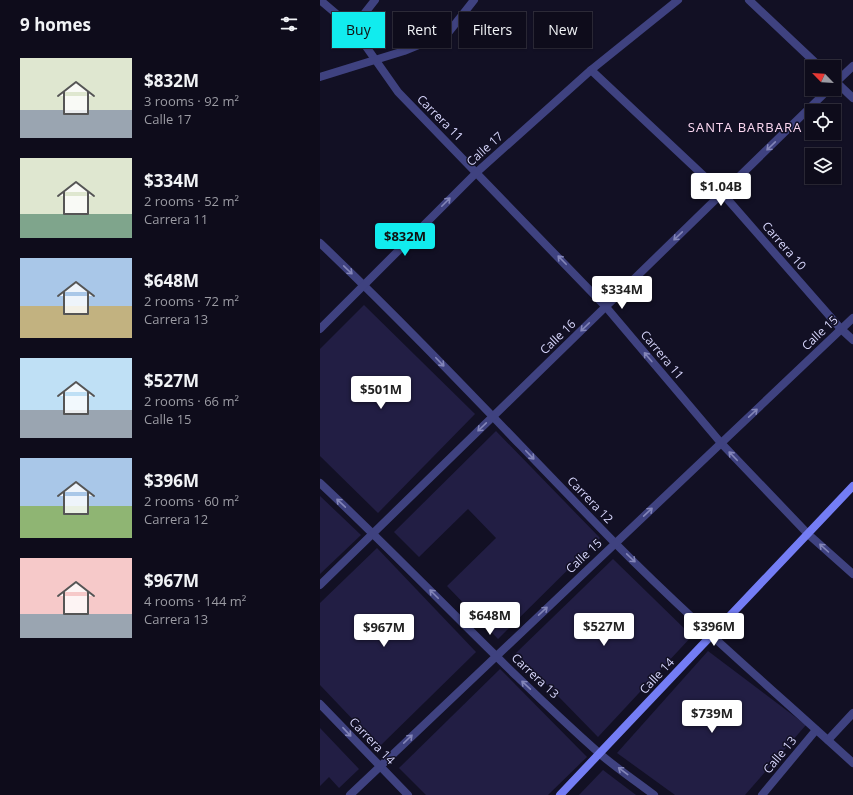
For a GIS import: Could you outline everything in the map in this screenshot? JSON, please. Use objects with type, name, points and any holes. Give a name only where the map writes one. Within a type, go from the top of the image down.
[{"type":"street","name":"Carrera 11","points":[[320,0],[334,12]]},
{"type":"street","points":[[366,12],[375,0]]},
{"type":"street","points":[[320,77],[404,51],[448,33],[474,0]]},
{"type":"street","name":"Calle 17","points":[[320,329],[363,284],[477,172],[592,70],[678,0]]},
{"type":"street","points":[[749,0],[813,60]]},
{"type":"street","name":"Carrera 11","points":[[368,48],[398,92],[606,306],[721,443],[808,534],[853,574]]},
{"type":"street","points":[[841,77],[853,66]]},
{"type":"street","name":"Carrera 10","points":[[592,70],[722,193],[841,329],[853,340]]},
{"type":"street","points":[[841,87],[853,98]]},
{"type":"street","name":"Calle 16","points":[[320,585],[822,96]]},
{"type":"street","name":"Carrera 12","points":[[320,243],[363,284],[493,416],[615,543],[712,635],[853,763]]},
{"type":"street","name":"Calle 15","points":[[350,795],[853,318]]},
{"type":"street","name":"Carrera 13","points":[[320,483],[374,533],[495,656],[600,754],[654,795]]},
{"type":"street","name":"Calle 14","points":[[560,795],[853,486]]},
{"type":"street","name":"Carrera 14","points":[[320,704],[379,767],[408,795]]},
{"type":"street","points":[[828,740],[853,713]]},
{"type":"street","name":"Calle 13","points":[[762,795],[816,730]]},
{"type":"building","points":[[364,305],[475,414],[378,513],[320,456],[320,349]]},
{"type":"building","points":[[496,431],[600,538],[498,639],[447,586],[496,538],[468,509],[419,557],[394,532]]},
{"type":"building","points":[[320,496],[361,535],[320,574]]},
{"type":"building","points":[[377,548],[476,652],[379,747],[320,685],[320,603]]},
{"type":"building","points":[[613,559],[692,636],[598,737],[516,653]]},
{"type":"building","points":[[708,651],[806,725],[745,795],[675,795],[617,753]]},
{"type":"building","points":[[500,669],[587,757],[548,795],[426,795],[399,768]]},
{"type":"building","points":[[320,728],[359,769],[339,788],[329,777],[320,786]]},
{"type":"building","points":[[603,770],[636,795],[579,795]]},
{"type":"district","name":"SANTA BARBARA","points":[[745,127]]}]
